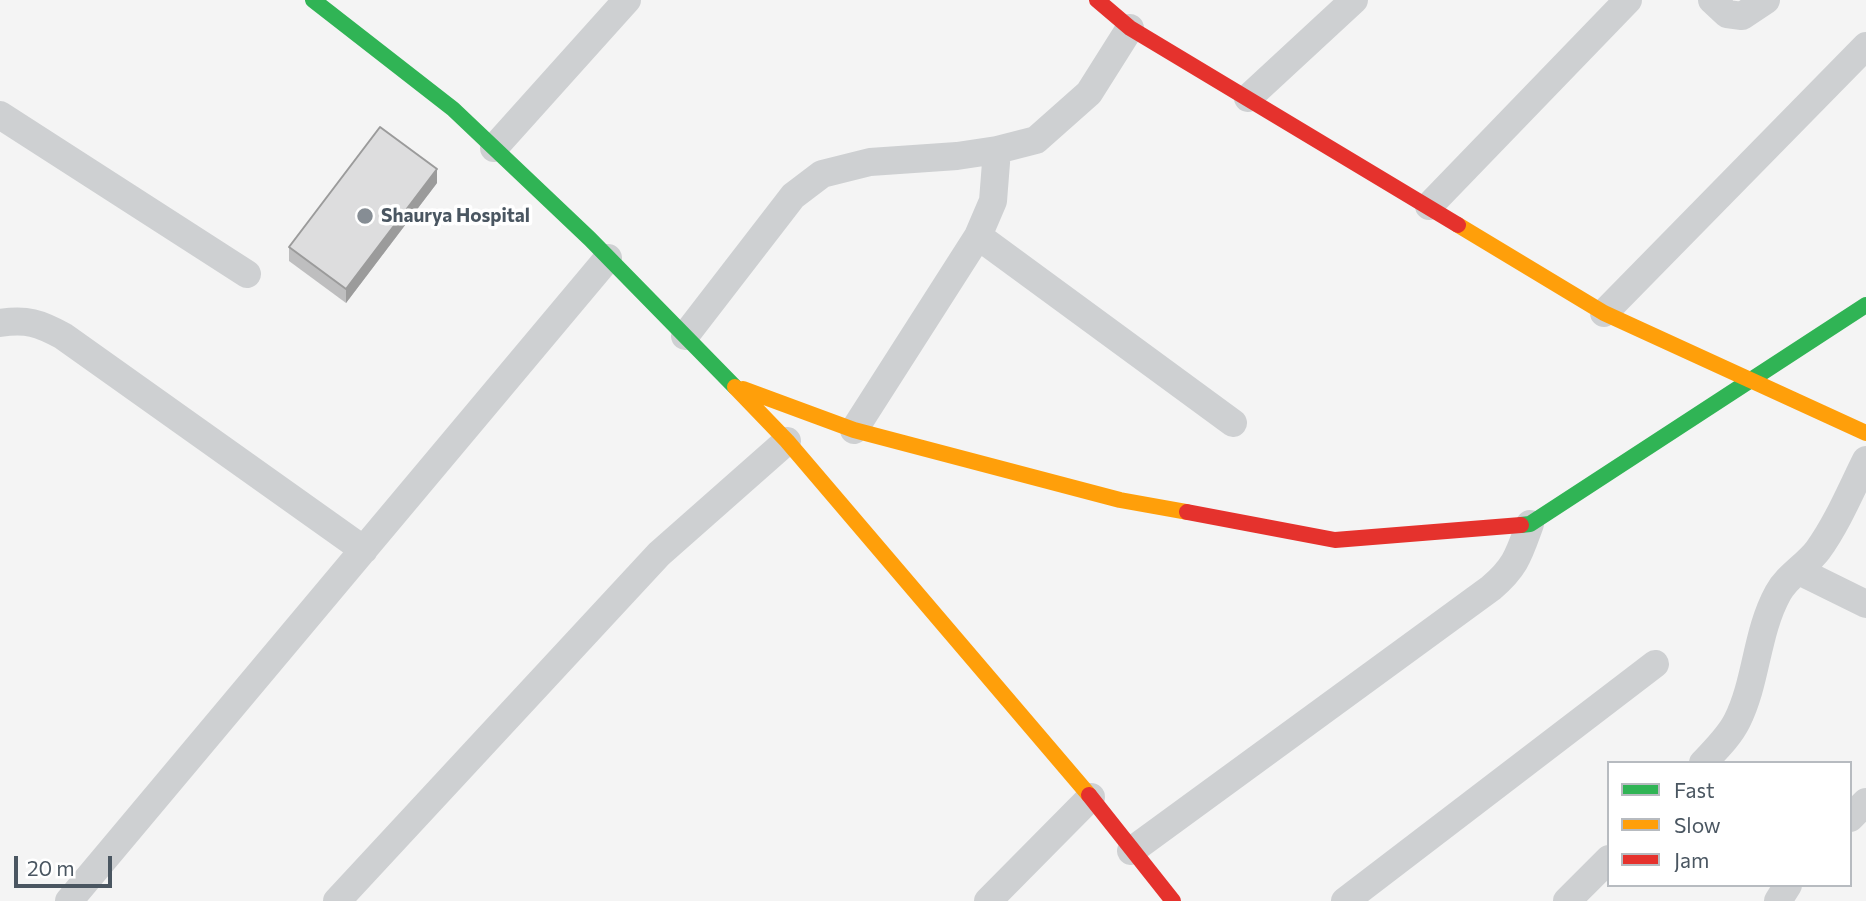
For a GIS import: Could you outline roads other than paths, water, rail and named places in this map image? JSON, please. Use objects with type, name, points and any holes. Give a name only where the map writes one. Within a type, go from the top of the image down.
[{"type":"street","points":[[313,0],[453,108],[608,258],[734,386],[787,442],[1091,797],[1172,901]]},
{"type":"street","points":[[494,148],[627,0]]},
{"type":"street","points":[[1248,98],[1354,0]]},
{"type":"street","points":[[1429,206],[1628,0]]},
{"type":"street","points":[[1712,0],[1727,14],[1742,16],[1766,0]]},
{"type":"street","points":[[1106,2],[1130,28],[1604,313],[1866,433]]},
{"type":"street","points":[[685,336],[793,195],[822,174],[870,162],[957,156],[997,150],[1035,140],[1089,93],[1130,28]]},
{"type":"street","points":[[1604,313],[1866,46]]},
{"type":"street","points":[[0,115],[247,274]]},
{"type":"street","points":[[854,430],[978,236],[993,201],[997,150]]},
{"type":"street","points":[[978,236],[1233,423]]},
{"type":"street","points":[[69,901],[608,258]]},
{"type":"street","points":[[734,386],[854,430],[1120,500],[1335,540],[1530,524],[1866,305]]},
{"type":"street","points":[[0,323],[21,320],[41,324],[62,336],[364,550]]},
{"type":"street","points":[[337,901],[659,554],[787,442]]},
{"type":"street","points":[[1705,761],[1736,723],[1746,699],[1769,610],[1780,589],[1816,552],[1833,528],[1866,460]]},
{"type":"street","points":[[1131,851],[1491,588],[1508,573],[1530,524]]},
{"type":"street","points":[[1799,571],[1866,604]]},
{"type":"street","points":[[1345,901],[1655,664]]},
{"type":"street","points":[[988,901],[1091,797]]},
{"type":"street","points":[[1852,816],[1866,802]]},
{"type":"street","points":[[1567,901],[1607,861]]},
{"type":"place","name":"Shaurya Hospital","points":[[365,216]]}]
